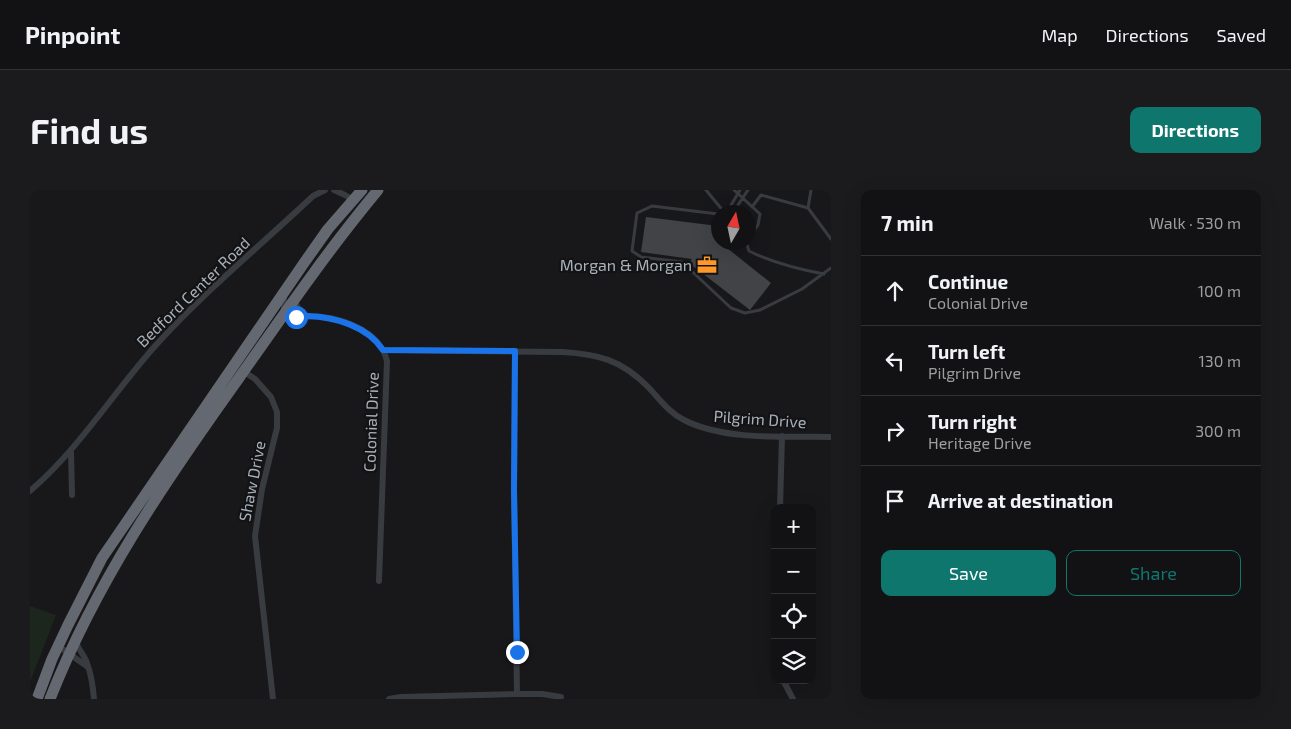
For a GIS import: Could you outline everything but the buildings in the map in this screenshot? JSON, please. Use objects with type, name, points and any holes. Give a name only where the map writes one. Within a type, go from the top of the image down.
[{"type":"highway","points":[[37,699],[80,598],[102,558],[284,291],[328,229],[362,190]]},
{"type":"highway","points":[[50,699],[76,637],[106,579],[134,531],[182,458],[294,298],[332,246],[378,190]]},
{"type":"street","name":"Bedford Center Road","points":[[30,491],[71,452],[168,332],[313,196],[325,190]]},
{"type":"street","points":[[334,190],[345,194],[353,200]]},
{"type":"street","points":[[284,291],[284,313]]},
{"type":"street","points":[[294,298],[299,311],[307,316]]},
{"type":"street","name":"Colonial Drive","points":[[284,313],[296,317],[307,316],[342,322],[356,327],[370,335],[383,350],[387,362],[379,581]]},
{"type":"street","name":"Pilgrim Drive","points":[[383,350],[515,351],[586,354],[608,359],[630,370],[663,404],[682,419],[703,429],[726,434],[831,437]]},
{"type":"street","points":[[515,351],[514,490],[517,694]]},
{"type":"street","name":"Shaw Drive","points":[[243,371],[255,379],[271,397],[277,412],[277,428],[262,489],[255,536],[273,699]]},
{"type":"street","points":[[780,504],[782,436]]},
{"type":"street","points":[[71,452],[72,495]]},
{"type":"street","points":[[76,637],[76,644],[88,667],[94,699]]},
{"type":"street","points":[[58,646],[88,667]]},
{"type":"street","points":[[785,684],[794,699]]},
{"type":"street","points":[[389,699],[401,697],[517,694],[542,694],[561,697]]},
{"type":"lane","points":[[706,190],[719,205]]},
{"type":"lane","points":[[734,190],[750,205]]},
{"type":"lane","points":[[730,205],[740,190]]},
{"type":"lane","points":[[740,205],[748,190]]},
{"type":"lane","points":[[808,208],[811,190]]},
{"type":"lane","points":[[754,205],[762,195],[808,208],[831,238]]},
{"type":"lane","points":[[711,213],[652,206],[644,208],[637,213],[632,251],[641,257],[682,262],[731,308],[745,313],[760,310],[802,289],[831,268]]},
{"type":"lane","points":[[756,210],[760,214],[756,228]]},
{"type":"lane","points":[[749,250],[763,258],[793,268],[824,274]]},
{"type":"shaded area","points":[[30,606],[56,615],[30,682]]},
{"type":"place","name":"Morgan & Morgan","points":[[707,265]]},
{"type":"route","points":[[296,317],[307,316],[348,324],[370,335],[383,350],[515,351],[514,490],[517,652]]}]
